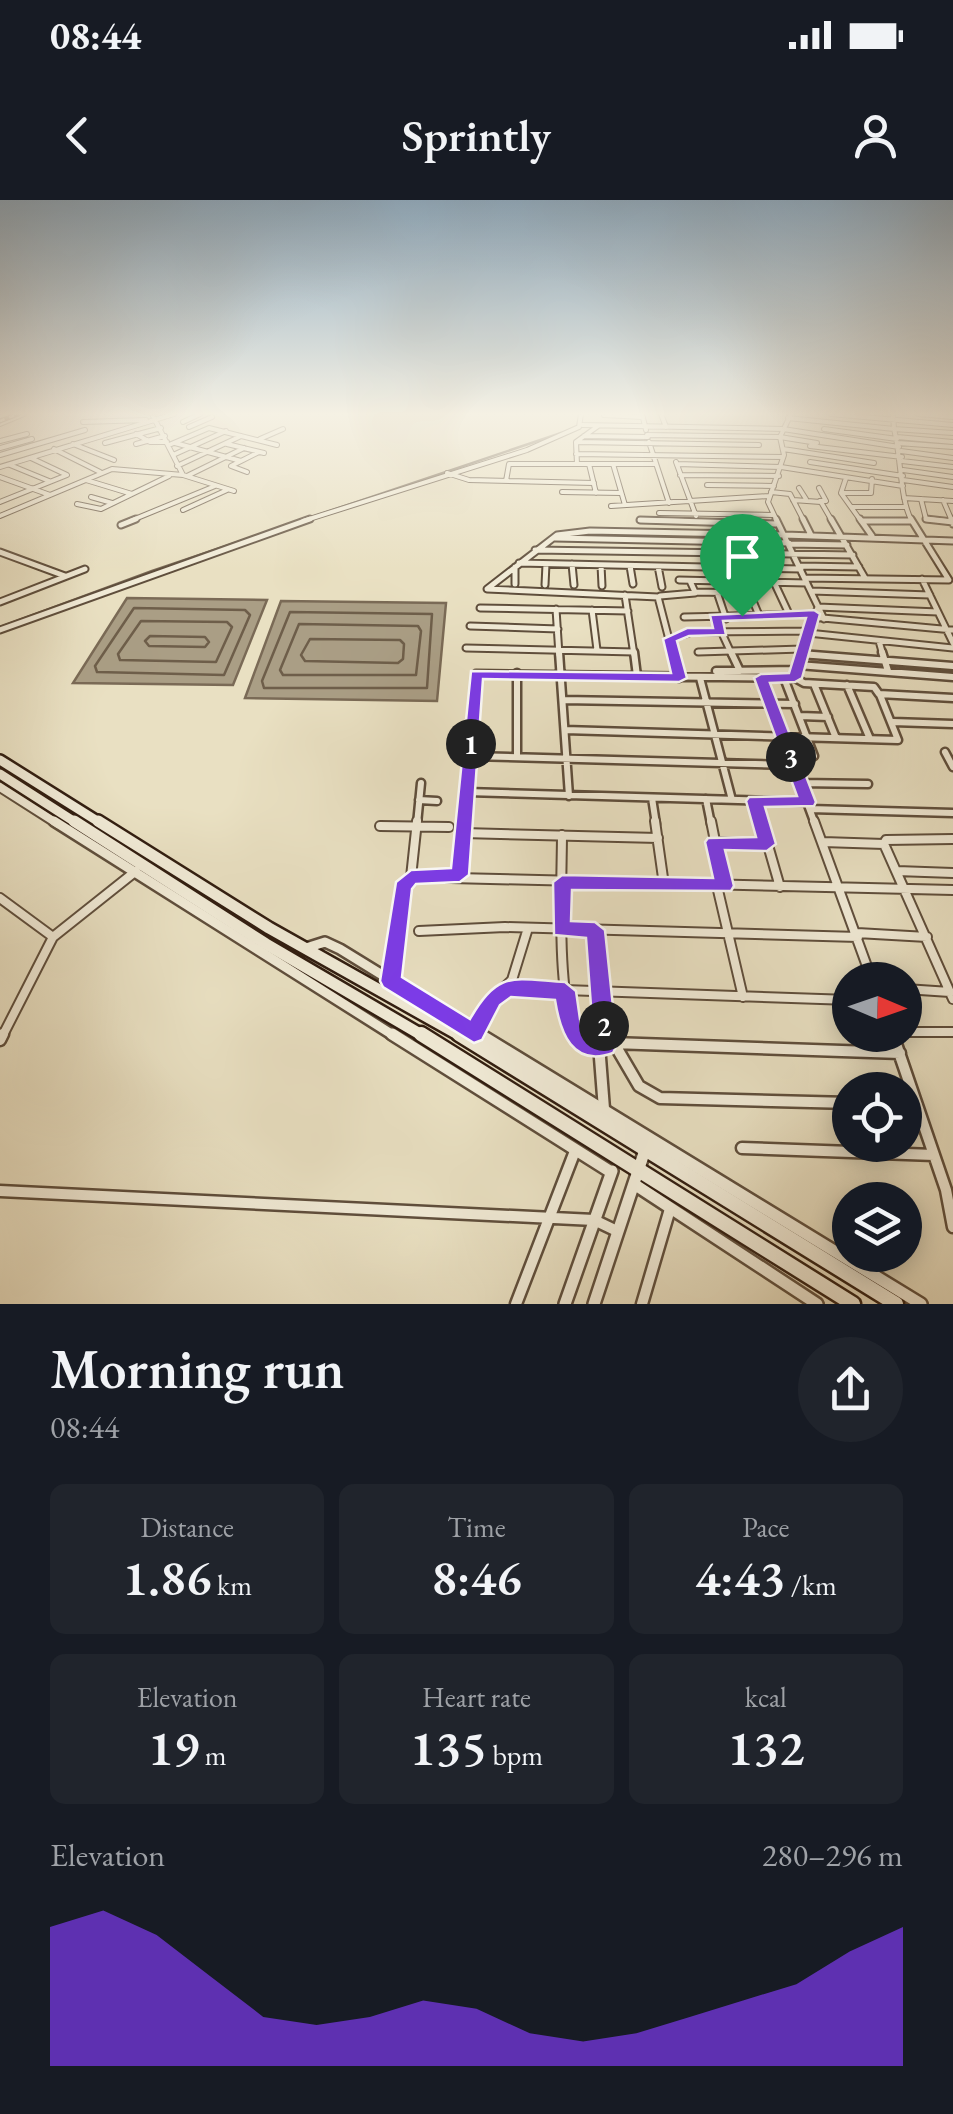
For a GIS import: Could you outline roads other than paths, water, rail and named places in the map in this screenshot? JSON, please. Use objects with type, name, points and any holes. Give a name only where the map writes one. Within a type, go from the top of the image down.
[{"type":"main road","points":[[0,760],[269,928],[412,1004],[896,1304]]},
{"type":"main road","points":[[0,774],[852,1304]]},
{"type":"main road","points":[[318,974],[330,960]]},
{"type":"street","points":[[12,466],[50,482]]},
{"type":"street","points":[[0,502],[68,474],[49,466]]},
{"type":"street","points":[[86,466],[101,473]]},
{"type":"street","points":[[178,466],[184,476]]},
{"type":"street","points":[[184,476],[207,466]]},
{"type":"street","points":[[232,466],[247,472]]},
{"type":"street","points":[[0,630],[220,548],[472,466]]},
{"type":"street","points":[[506,480],[509,466]]},
{"type":"street","points":[[589,466],[596,492]]},
{"type":"street","points":[[614,466],[625,505]]},
{"type":"street","points":[[656,466],[668,503]]},
{"type":"street","points":[[677,466],[698,522]]},
{"type":"street","points":[[730,466],[781,467],[872,482],[953,477]]},
{"type":"street","points":[[806,472],[809,466]]},
{"type":"street","points":[[833,466],[953,487]]},
{"type":"street","points":[[841,493],[871,493],[874,466]]},
{"type":"street","points":[[679,580],[948,580],[904,507],[902,466]]},
{"type":"street","points":[[781,467],[772,491],[773,515],[812,591],[815,613],[797,671]]},
{"type":"street","points":[[0,516],[118,468],[184,476],[231,490],[183,510]]},
{"type":"street","points":[[447,473],[465,479],[594,483]]},
{"type":"street","points":[[680,475],[779,476]]},
{"type":"street","points":[[76,504],[98,510],[170,476]]},
{"type":"street","points":[[0,477],[50,495]]},
{"type":"street","points":[[841,493],[846,478]]},
{"type":"street","points":[[86,480],[133,494]]},
{"type":"street","points":[[0,490],[15,484]]},
{"type":"street","points":[[707,484],[788,493],[812,535]]},
{"type":"street","points":[[931,484],[934,500]]},
{"type":"street","points":[[122,525],[216,486]]},
{"type":"street","points":[[799,488],[807,500]]},
{"type":"street","points":[[794,500],[826,500],[818,488]]},
{"type":"street","points":[[611,506],[689,502],[772,491]]},
{"type":"street","points":[[562,492],[622,493]]},
{"type":"street","points":[[841,493],[872,536]]},
{"type":"street","points":[[91,498],[113,504]]},
{"type":"street","points":[[904,498],[953,501]]},
{"type":"street","points":[[920,499],[926,518],[953,523]]},
{"type":"street","points":[[943,500],[953,523]]},
{"type":"street","points":[[819,501],[865,578]]},
{"type":"street","points":[[851,506],[904,507]]},
{"type":"street","points":[[658,514],[773,515]]},
{"type":"street","points":[[640,520],[777,524]]},
{"type":"street","points":[[862,521],[912,522]]},
{"type":"street","points":[[750,593],[653,596],[489,592],[489,586],[550,538],[590,531],[953,540]]},
{"type":"street","points":[[550,538],[846,545]]},
{"type":"street","points":[[661,540],[666,553]]},
{"type":"street","points":[[535,550],[853,556]]},
{"type":"street","points":[[0,555],[66,576]]},
{"type":"street","points":[[940,563],[953,564]]},
{"type":"street","points":[[517,564],[859,567]]},
{"type":"street","points":[[515,584],[517,564]]},
{"type":"street","points":[[546,564],[546,585]]},
{"type":"street","points":[[572,564],[574,585]]},
{"type":"street","points":[[601,565],[602,586]]},
{"type":"street","points":[[630,566],[633,584]]},
{"type":"street","points":[[658,566],[662,586]]},
{"type":"street","points":[[728,568],[733,582]]},
{"type":"street","points":[[0,602],[84,569]]},
{"type":"street","points":[[670,639],[687,632],[808,632],[953,646],[950,630],[922,578]]},
{"type":"street","points":[[690,581],[695,592]]},
{"type":"street","points":[[745,582],[758,614]]},
{"type":"street","points":[[774,582],[789,614]]},
{"type":"street","points":[[812,591],[930,596]]},
{"type":"street","points":[[717,592],[726,618]]},
{"type":"street","points":[[625,595],[637,676]]},
{"type":"street","points":[[653,596],[660,599],[679,678]]},
{"type":"street","points":[[480,608],[628,610]]},
{"type":"street","points":[[556,609],[569,796]]},
{"type":"street","points":[[592,610],[597,650]]},
{"type":"street","points":[[684,617],[938,612]]},
{"type":"street","points":[[815,613],[824,619],[950,630]]},
{"type":"street","points":[[715,618],[740,671]]},
{"type":"street","points":[[858,622],[864,640]]},
{"type":"street","points":[[470,626],[558,629]]},
{"type":"street","points":[[879,641],[888,671]]},
{"type":"street","points":[[466,648],[634,652]]},
{"type":"street","points":[[698,652],[801,651],[953,666]]},
{"type":"street","points":[[716,671],[888,671],[953,677]]},
{"type":"street","points":[[460,875],[474,676],[517,673],[784,678],[797,671]]},
{"type":"street","points":[[797,671],[814,684],[836,738]]},
{"type":"street","points":[[517,673],[517,758]]},
{"type":"street","points":[[700,678],[732,800]]},
{"type":"street","points":[[761,678],[866,962]]},
{"type":"street","points":[[470,756],[723,764],[813,758],[784,678]]},
{"type":"street","points":[[566,730],[900,739],[874,687],[814,684]]},
{"type":"street","points":[[847,686],[870,739]]},
{"type":"street","points":[[879,694],[953,698]]},
{"type":"street","points":[[563,700],[795,704]]},
{"type":"street","points":[[800,716],[828,717]]},
{"type":"street","points":[[893,722],[953,724]]},
{"type":"street","points":[[944,752],[953,767]]},
{"type":"street","points":[[391,981],[403,887],[411,877],[420,783]]},
{"type":"street","points":[[800,783],[868,784]]},
{"type":"street","points":[[0,787],[611,1172]]},
{"type":"street","points":[[467,792],[732,800],[953,813]]},
{"type":"street","points":[[652,798],[664,885]]},
{"type":"street","points":[[706,799],[742,997]]},
{"type":"street","points":[[419,800],[438,801]]},
{"type":"street","points":[[755,801],[780,887]]},
{"type":"street","points":[[380,826],[448,827]]},
{"type":"street","points":[[463,833],[658,838]]},
{"type":"street","points":[[562,836],[565,991],[570,1029],[584,1042],[900,1053],[904,1072]]},
{"type":"street","points":[[884,844],[886,840],[953,839]]},
{"type":"street","points":[[714,842],[767,844]]},
{"type":"street","points":[[823,842],[884,844]]},
{"type":"street","points":[[884,844],[952,995]]},
{"type":"street","points":[[0,1040],[53,936],[137,870]]},
{"type":"street","points":[[896,871],[953,872]]},
{"type":"street","points":[[411,877],[460,875],[485,880],[953,890]]},
{"type":"street","points":[[0,898],[53,936]]},
{"type":"street","points":[[419,931],[528,928],[927,937]]},
{"type":"street","points":[[474,1033],[493,998],[507,988],[528,928]]},
{"type":"street","points":[[595,930],[606,1045],[604,1111]]},
{"type":"street","points":[[306,948],[325,942],[921,1304]]},
{"type":"street","points":[[507,988],[832,1000]]},
{"type":"street","points":[[922,991],[952,995]]},
{"type":"street","points":[[922,1032],[953,1032]]},
{"type":"street","points":[[606,1045],[639,1086],[660,1098],[832,1103]]},
{"type":"street","points":[[922,1129],[934,1155],[953,1227]]},
{"type":"street","points":[[567,1303],[624,1136]]},
{"type":"street","points":[[742,1148],[934,1155]]},
{"type":"street","points":[[516,1304],[575,1150]]},
{"type":"street","points":[[594,1304],[645,1150]]},
{"type":"street","points":[[634,1184],[816,1304]]},
{"type":"street","points":[[0,1191],[594,1220],[618,1232]]},
{"type":"street","points":[[642,1304],[670,1208]]},
{"type":"water","points":[[127,598],[267,600],[233,685],[73,683]]},
{"type":"water","points":[[281,601],[446,603],[437,701],[245,698]]},
{"type":"waterway","points":[[0,627],[465,466]]}]
